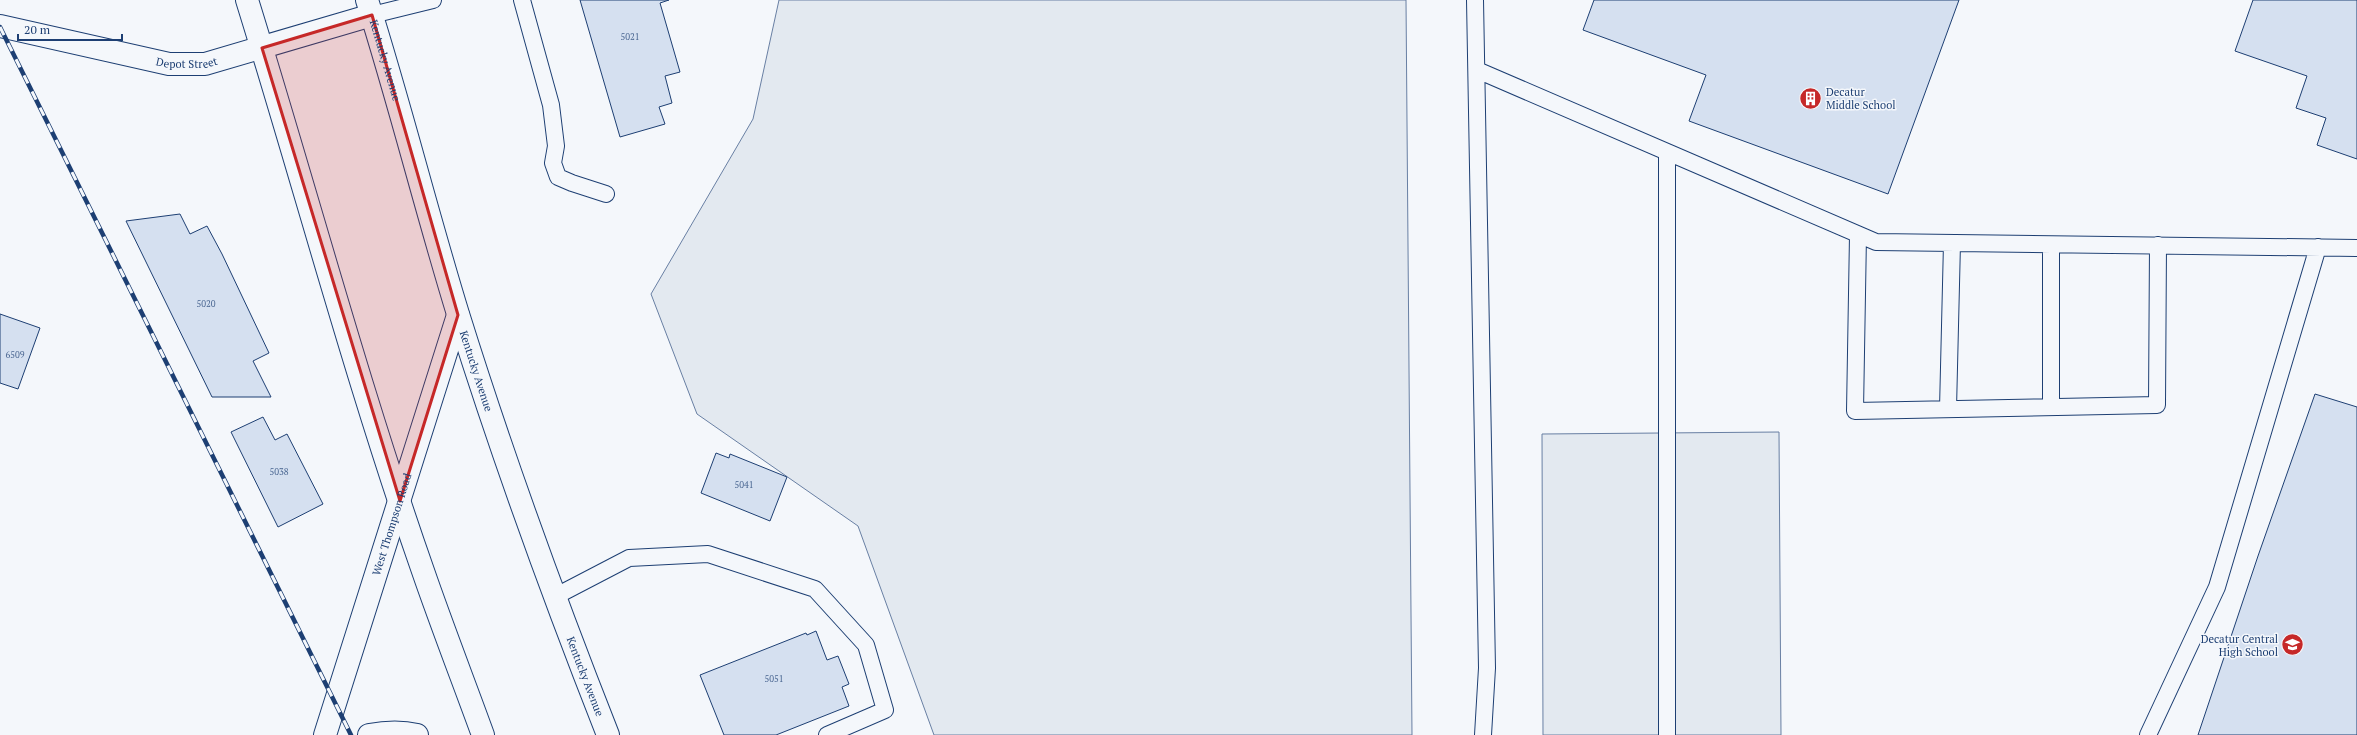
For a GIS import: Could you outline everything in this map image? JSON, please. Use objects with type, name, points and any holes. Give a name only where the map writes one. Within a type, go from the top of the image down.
[{"type":"main road","points":[[247,0],[330,281],[400,501],[423,572],[483,735]]},
{"type":"main road","name":"Depot Street","points":[[0,26],[169,64],[205,64],[262,48],[369,7]]},
{"type":"main road","name":"Kentucky Avenue","points":[[369,7],[458,315],[580,665],[608,735]]},
{"type":"main road","name":"West Thompson Road","points":[[325,735],[458,315]]},
{"type":"main road","points":[[369,735],[388,732],[405,732],[417,735]]},
{"type":"lane","points":[[369,7],[433,0]]},
{"type":"lane","points":[[522,0],[551,105],[556,146],[553,163],[558,177],[606,194]]},
{"type":"lane","points":[[1475,0],[1488,668],[1484,735]]},
{"type":"lane","points":[[1477,70],[1876,242],[2357,248]]},
{"type":"lane","points":[[1667,152],[1667,735]]},
{"type":"lane","points":[[1858,235],[1855,410],[2157,405],[2158,246]]},
{"type":"lane","points":[[1948,409],[1952,243]]},
{"type":"lane","points":[[2051,245],[2051,407]]},
{"type":"lane","points":[[2148,735],[2217,587],[2318,247]]},
{"type":"lane","points":[[556,596],[629,558],[708,554],[815,589],[866,645],[885,710],[827,735]]},
{"type":"highlighted area","points":[[372,15],[458,315],[400,501],[262,48]]},
{"type":"shaded area","points":[[779,0],[1406,0],[1412,735],[934,735],[858,526],[697,414],[651,294],[753,119]]},
{"type":"shaded area","points":[[1779,432],[1781,735],[1543,735],[1542,434]]},
{"type":"building","points":[[580,0],[669,0],[660,3],[680,72],[665,76],[672,103],[659,107],[665,124],[620,137]]},
{"type":"building","name":"Decatur Middle School","points":[[1594,0],[1959,0],[1888,194],[1689,121],[1706,75],[1583,30]]},
{"type":"building","points":[[2253,0],[2357,0],[2357,159],[2317,145],[2326,118],[2296,108],[2307,76],[2235,51]]},
{"type":"building","points":[[180,214],[190,234],[207,226],[222,254],[269,353],[253,361],[271,397],[212,397],[126,221]]},
{"type":"building","points":[[0,314],[40,328],[18,389],[0,383]]},
{"type":"building","name":"Decatur Central High School","points":[[2315,394],[2357,407],[2357,735],[2198,735],[2258,556]]},
{"type":"building","points":[[263,417],[275,440],[287,434],[323,504],[278,527],[231,432]]},
{"type":"building","points":[[716,453],[729,458],[730,454],[787,477],[770,521],[701,493]]},
{"type":"building","points":[[816,631],[827,660],[838,656],[849,684],[842,687],[849,706],[776,735],[724,735],[700,675],[806,633],[807,635]]},
{"type":"railway","points":[[0,27],[351,735]]},
{"type":"place","name":"Decatur Middle School","points":[[1810,98]]},
{"type":"place","name":"Decatur Central High School","points":[[2293,645]]}]
